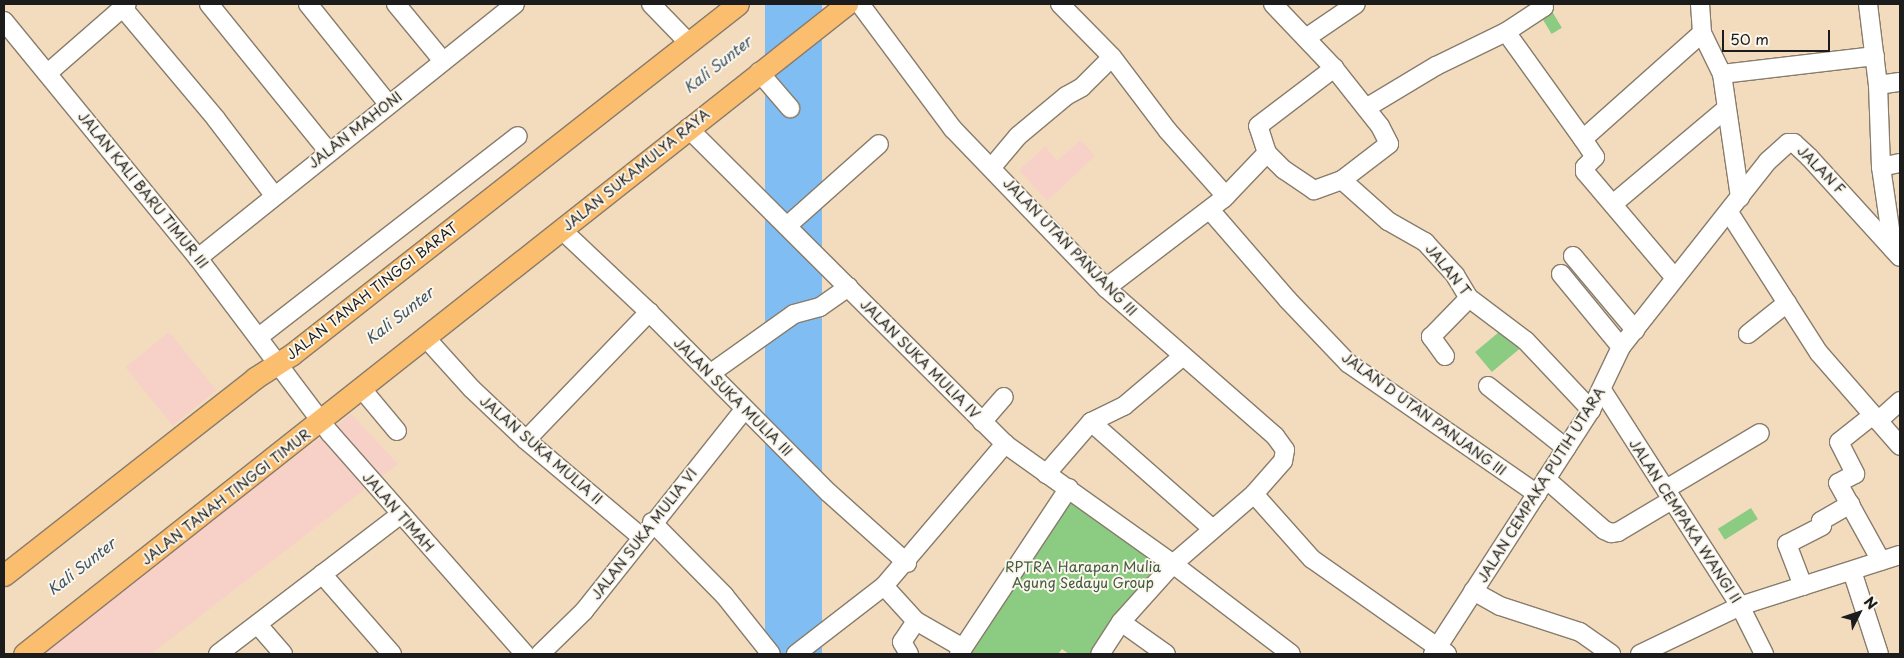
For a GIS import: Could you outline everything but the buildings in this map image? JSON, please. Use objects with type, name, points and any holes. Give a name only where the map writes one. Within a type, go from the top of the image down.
[{"type":"main road","name":"JALAN TANAH TINGGI BARAT","points":[[4,575],[247,384],[283,370],[688,42],[738,4]]},
{"type":"main road","name":"JALAN SUKAMULYA RAYA","points":[[425,337],[847,4]]},
{"type":"main road","name":"JALAN TANAH TINGGI TIMUR","points":[[24,654],[316,415],[361,388],[425,337]]},
{"type":"street","points":[[308,4],[388,104]]},
{"type":"street","points":[[396,4],[443,61]]},
{"type":"street","name":"JALAN MAHONI","points":[[198,258],[328,151],[514,4]]},
{"type":"street","points":[[651,4],[688,42]]},
{"type":"street","name":"JALAN UTAN PANJANG III","points":[[860,4],[922,91],[953,130],[992,167],[1106,288],[1182,357],[1275,436],[1285,450],[1283,461],[1254,494]]},
{"type":"street","points":[[1060,4],[1112,57],[1168,131],[1226,196]]},
{"type":"street","points":[[1273,4],[1334,68],[1366,108],[1389,144],[1342,180],[1314,190],[1284,170],[1267,153],[1257,131],[1261,121],[1334,68]]},
{"type":"street","points":[[1306,38],[1356,4]]},
{"type":"street","points":[[1366,108],[1427,71],[1506,32],[1544,7],[1542,4]]},
{"type":"street","points":[[1700,4],[1702,33],[1722,74],[1740,198]]},
{"type":"street","points":[[1868,4],[1878,85],[1881,167],[1897,253]]},
{"type":"street","points":[[49,72],[125,6],[216,119],[274,195]]},
{"type":"street","points":[[217,7],[328,151]]},
{"type":"street","name":"JALAN KALI BARU TIMUR III","points":[[4,21],[49,72],[198,258],[260,336],[283,370]]},
{"type":"street","points":[[1506,32],[1595,156],[1585,167],[1585,172],[1675,278]]},
{"type":"street","points":[[1583,139],[1702,33]]},
{"type":"street","points":[[1722,74],[1875,56]]},
{"type":"street","points":[[992,167],[1018,136],[1066,96],[1082,87],[1112,57]]},
{"type":"street","points":[[760,72],[790,108]]},
{"type":"street","points":[[1878,85],[1900,82]]},
{"type":"street","points":[[1613,204],[1726,109]]},
{"type":"street","name":"JALAN SUKA MULIA IV","points":[[688,128],[1005,444],[1173,564],[1291,654]]},
{"type":"street","points":[[260,336],[518,136]]},
{"type":"street","name":"JALAN F","points":[[1740,198],[1768,161],[1788,143],[1794,143],[1897,253]]},
{"type":"street","points":[[787,226],[878,144]]},
{"type":"street","points":[[1106,288],[1210,210],[1267,153]]},
{"type":"street","points":[[1881,167],[1900,163]]},
{"type":"street","name":"JALAN T","points":[[1342,180],[1388,220],[1425,242],[1455,275],[1469,298],[1526,341],[1591,410]]},
{"type":"street","name":"JALAN CEMPAKA PUTIH UTARA","points":[[1440,652],[1473,591],[1591,410],[1622,346],[1675,278],[1730,214],[1740,198]]},
{"type":"street","name":"JALAN D UTAN PANJANG III","points":[[1210,210],[1288,300],[1348,362],[1537,494]]},
{"type":"street","points":[[1730,214],[1819,353],[1900,446]]},
{"type":"street","name":"JALAN SUKA MULIA III","points":[[562,230],[710,373],[744,410],[907,563]]},
{"type":"street","points":[[1573,256],[1635,330]]},
{"type":"street","points":[[1561,274],[1622,346]]},
{"type":"street","points":[[710,373],[794,314],[820,307],[849,287]]},
{"type":"street","points":[[1445,356],[1431,337],[1469,298]]},
{"type":"street","points":[[1748,334],[1787,303]]},
{"type":"street","points":[[526,440],[648,312]]},
{"type":"street","name":"JALAN SUKA MULIA II","points":[[425,337],[472,389],[526,440],[640,536]]},
{"type":"street","points":[[1046,474],[1091,422],[1124,406],[1182,357]]},
{"type":"street","name":"JALAN TIMAH","points":[[283,370],[316,415],[400,515],[525,654]]},
{"type":"street","points":[[1488,386],[1566,448]]},
{"type":"street","points":[[361,388],[397,431]]},
{"type":"street","name":"JALAN CEMPAKA WANGI II","points":[[1602,390],[1740,606],[1764,654]]},
{"type":"street","points":[[982,422],[1004,397]]},
{"type":"street","points":[[1882,561],[1838,483],[1855,474],[1839,442],[1900,401]]},
{"type":"street","name":"JALAN SUKA MULIA VI","points":[[540,654],[584,611],[640,536],[744,410]]},
{"type":"street","points":[[1091,422],[1213,529]]},
{"type":"street","points":[[1546,479],[1611,533],[1618,532],[1669,494],[1760,433]]},
{"type":"street","points":[[796,654],[884,586],[907,563],[1005,444]]},
{"type":"street","points":[[884,586],[916,621],[961,651],[1069,488]]},
{"type":"street","points":[[1100,654],[1121,622],[1173,564],[1254,494],[1312,559],[1440,652]]},
{"type":"street","points":[[1803,586],[1787,544],[1822,526],[1821,521],[1850,504]]},
{"type":"street","points":[[218,654],[400,515]]},
{"type":"street","points":[[652,522],[724,595],[771,654]]},
{"type":"street","points":[[1640,654],[1740,606],[1900,554]]},
{"type":"street","points":[[1852,571],[1878,653]]},
{"type":"street","points":[[322,574],[392,654]]},
{"type":"street","points":[[1473,591],[1500,606],[1580,632],[1611,654]]},
{"type":"street","points":[[909,654],[902,642],[916,621]]},
{"type":"street","points":[[1121,622],[1166,654]]},
{"type":"street","points":[[258,625],[283,654]]},
{"type":"shaded area","points":[[1081,140],[1095,156],[1047,201],[1019,170],[1045,146],[1057,161]]},
{"type":"shaded area","points":[[169,332],[216,390],[173,426],[125,367]]},
{"type":"shaded area","points":[[351,414],[398,464],[151,654],[36,654]]},
{"type":"green space","points":[[1550,8],[1562,28],[1552,34],[1540,14]]},
{"type":"green space","points":[[1505,327],[1522,347],[1492,372],[1475,352]]},
{"type":"green space","name":"RPTRA Harapan Mulia Agung Sedayu Group","points":[[1072,497],[1159,561],[1093,654],[1069,654],[1062,649],[1058,654],[963,654]]},
{"type":"green space","points":[[1751,508],[1758,519],[1725,540],[1718,529]]},
{"type":"water","points":[[765,4],[822,4],[822,654],[765,654]]},
{"type":"water label","name":"Kali Sunter","points":[[717,64]]},
{"type":"water label","name":"Kali Sunter","points":[[399,315]]},
{"type":"water label","name":"Kali Sunter","points":[[81,566]]}]
